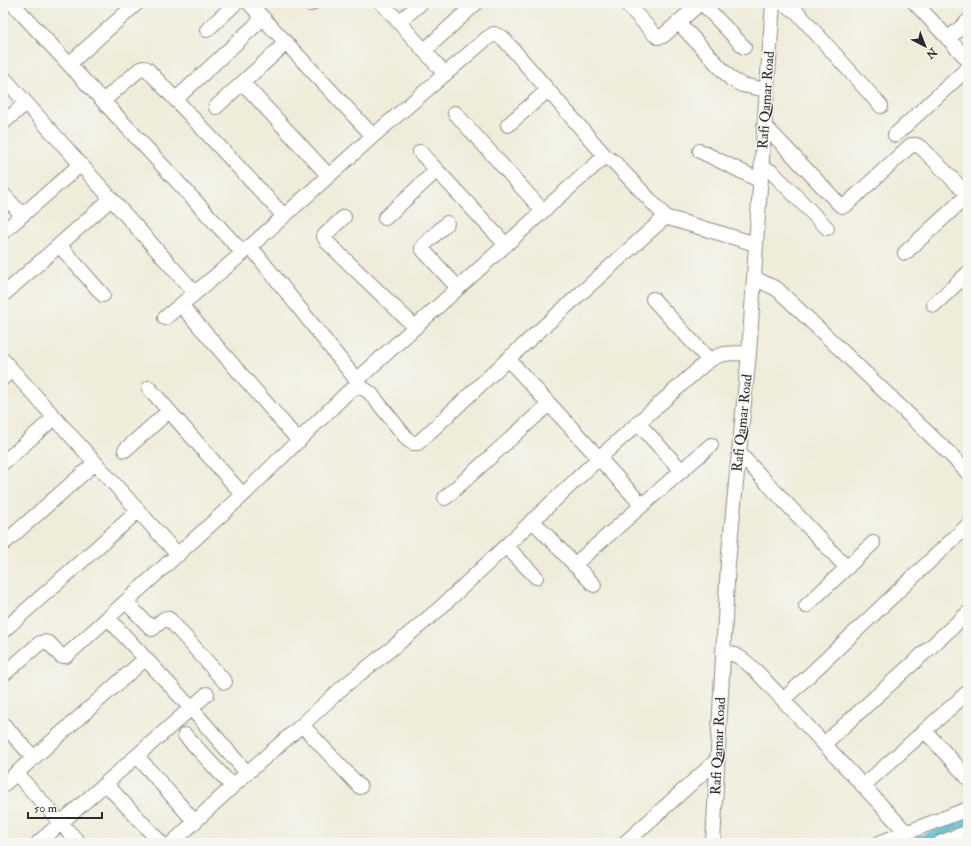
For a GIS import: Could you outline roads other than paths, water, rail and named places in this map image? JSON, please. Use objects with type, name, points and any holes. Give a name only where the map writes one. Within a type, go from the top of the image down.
[{"type":"street","points":[[12,3],[103,101],[246,250],[360,384],[372,395],[408,440],[413,443],[418,443],[508,359],[662,220],[667,218]]},
{"type":"street","points":[[69,64],[137,3]]},
{"type":"street","points":[[206,30],[236,3]]},
{"type":"street","points":[[249,3],[373,136]]},
{"type":"street","points":[[382,3],[445,74]]},
{"type":"street","points":[[399,22],[421,3]]},
{"type":"street","points":[[424,51],[476,3]]},
{"type":"street","points":[[626,3],[658,37],[663,36],[697,4],[744,47]]},
{"type":"street","name":"Rafi Qamar Road","points":[[713,843],[728,563],[749,354],[774,3]]},
{"type":"street","points":[[783,3],[797,12],[881,106]]},
{"type":"street","points":[[915,3],[968,60]]},
{"type":"street","points":[[176,100],[264,18]]},
{"type":"street","points":[[948,39],[968,21]]},
{"type":"street","points":[[678,22],[730,78],[742,85],[767,90]]},
{"type":"street","points":[[165,318],[246,250],[373,136],[486,39],[494,34],[503,38],[606,157],[614,162],[667,218],[756,244]]},
{"type":"street","points":[[216,107],[286,43]]},
{"type":"street","points":[[895,135],[968,68]]},
{"type":"street","points":[[103,101],[140,69],[147,69],[284,216]]},
{"type":"street","points":[[3,76],[195,294]]},
{"type":"street","points":[[243,83],[329,176]]},
{"type":"street","points":[[508,125],[548,90]]},
{"type":"street","points":[[3,123],[26,103]]},
{"type":"street","points":[[456,113],[543,211]]},
{"type":"street","points":[[765,126],[840,205],[843,206],[846,205],[911,145],[916,144],[922,148],[968,195],[905,253]]},
{"type":"street","points":[[700,151],[761,174],[772,172],[827,228]]},
{"type":"street","points":[[420,152],[506,245]]},
{"type":"street","points":[[3,675],[40,643],[49,643],[60,656],[66,656],[243,495],[347,393],[352,389],[357,388],[415,327],[598,162],[606,157]]},
{"type":"street","points":[[3,232],[81,164]]},
{"type":"street","points":[[385,218],[437,170]]},
{"type":"street","points":[[3,194],[22,215]]},
{"type":"street","points":[[3,295],[111,198]]},
{"type":"street","points":[[344,217],[324,236],[327,242],[415,327]]},
{"type":"street","points":[[447,223],[422,248],[458,288]]},
{"type":"street","points":[[59,245],[103,295]]},
{"type":"street","points":[[934,305],[967,276]]},
{"type":"street","points":[[754,278],[777,289],[968,473]]},
{"type":"street","points":[[653,299],[709,360]]},
{"type":"street","points":[[181,305],[299,441]]},
{"type":"street","points":[[172,843],[232,786],[302,725],[343,686],[396,646],[438,610],[599,458],[709,360],[718,355],[729,353],[749,354]]},
{"type":"street","points":[[508,359],[642,505]]},
{"type":"street","points":[[6,369],[54,418],[178,555]]},
{"type":"street","points":[[149,388],[243,495]]},
{"type":"street","points":[[445,498],[549,404]]},
{"type":"street","points":[[125,450],[169,411]]},
{"type":"street","points":[[4,462],[54,418]]},
{"type":"street","points":[[638,423],[682,471]]},
{"type":"street","points":[[574,565],[711,445]]},
{"type":"street","points":[[739,453],[847,568]]},
{"type":"street","points":[[3,544],[95,463]]},
{"type":"street","points":[[3,631],[138,511]]},
{"type":"street","points":[[532,520],[594,586]]},
{"type":"street","points":[[783,700],[968,525]]},
{"type":"street","points":[[806,606],[873,543]]},
{"type":"street","points":[[506,546],[536,578]]},
{"type":"street","points":[[126,602],[152,629],[164,619],[167,618],[170,620],[225,682]]},
{"type":"street","points":[[824,744],[968,613]]},
{"type":"street","points":[[108,618],[191,708],[247,773]]},
{"type":"street","points":[[723,652],[731,652],[743,659],[759,674],[906,832]]},
{"type":"street","points":[[3,785],[145,659]]},
{"type":"street","points":[[863,786],[968,692]]},
{"type":"street","points":[[38,843],[207,694]]},
{"type":"street","points":[[3,724],[34,758]]},
{"type":"street","points":[[302,725],[360,787]]},
{"type":"street","points":[[924,731],[966,773]]},
{"type":"street","points":[[185,735],[232,786]]},
{"type":"street","points":[[136,756],[194,821]]},
{"type":"street","points":[[625,843],[718,760]]},
{"type":"street","points":[[16,773],[79,843]]},
{"type":"street","points":[[106,784],[161,843]]},
{"type":"street","points":[[879,843],[968,809]]},
{"type":"street","points":[[940,843],[968,832]]},
{"type":"waterway","points":[[914,843],[968,821]]}]
